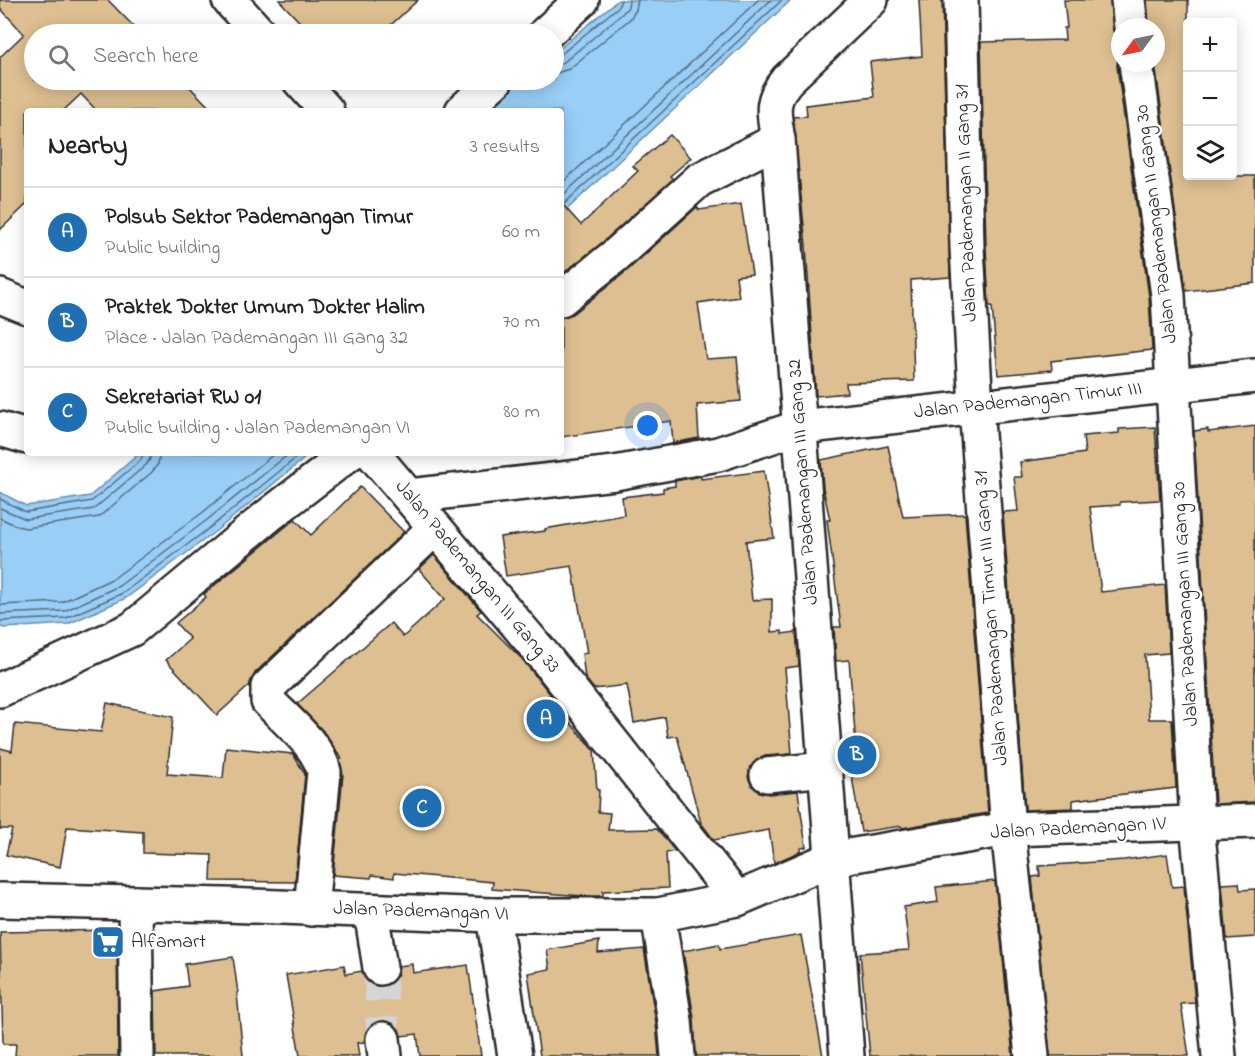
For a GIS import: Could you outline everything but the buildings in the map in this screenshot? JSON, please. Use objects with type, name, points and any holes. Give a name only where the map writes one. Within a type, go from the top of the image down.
[{"type":"street","points":[[229,0],[251,24]]},
{"type":"street","points":[[556,24],[582,0]]},
{"type":"street","name":"Jalan Pademangan III Gang 32","points":[[847,1056],[778,140],[773,106],[778,91],[787,80],[871,0]]},
{"type":"street","name":"Jalan Pademangan II Gang 31","points":[[961,0],[967,248],[976,407]]},
{"type":"street","points":[[1128,0],[1130,18]]},
{"type":"street","name":"Jalan Pademangan II Gang 30","points":[[1137,72],[1168,295],[1174,385]]},
{"type":"street","points":[[308,90],[324,108]]},
{"type":"street","points":[[465,108],[485,90]]},
{"type":"street","points":[[564,297],[616,255],[699,180],[778,140]]},
{"type":"street","points":[[0,296],[24,306]]},
{"type":"street","name":"Jalan Pademangan Timur III","points":[[409,496],[615,473],[718,454],[800,427],[1255,376]]},
{"type":"street","name":"Jalan Pademangan III Gang 30","points":[[1174,385],[1197,823],[1219,1056]]},
{"type":"street","name":"Jalan Pademangan Timur III Gang 31","points":[[976,407],[1008,829],[1032,1056]]},
{"type":"street","points":[[0,429],[24,436]]},
{"type":"street","points":[[0,690],[132,629],[268,516],[370,456]]},
{"type":"street","name":"Jalan Pademangan III Gang 33","points":[[373,456],[543,655],[737,899]]},
{"type":"street","points":[[311,909],[324,772],[318,753],[268,701],[268,687],[435,528]]},
{"type":"street","points":[[767,775],[825,769]]},
{"type":"street","name":"Jalan Pademangan IV","points":[[831,859],[1008,829],[1255,821]]},
{"type":"street","name":"Jalan Pademangan VI","points":[[0,900],[493,915],[658,915],[737,899],[831,859]]},
{"type":"street","points":[[135,903],[136,1056]]},
{"type":"street","points":[[371,911],[380,968]]},
{"type":"street","points":[[493,915],[515,1056]]},
{"type":"street","points":[[658,915],[675,1021],[678,1056]]},
{"type":"water","points":[[618,0],[791,0],[564,212],[564,108],[487,108],[509,90],[564,90],[564,45]]},
{"type":"water","points":[[137,456],[307,456],[216,531],[126,598],[68,624],[0,627],[0,492],[26,506],[90,496]]},
{"type":"tunnel","points":[[380,968],[383,1039]]},
{"type":"place","name":"Polsub Sektor Pademangan Timur","points":[[546,719]]},
{"type":"place","name":"Praktek Dokter Umum Dokter Halim","points":[[857,755]]},
{"type":"place","name":"Sekretariat RW 01","points":[[422,808]]},
{"type":"place","name":"Alfamart","points":[[108,942]]}]
